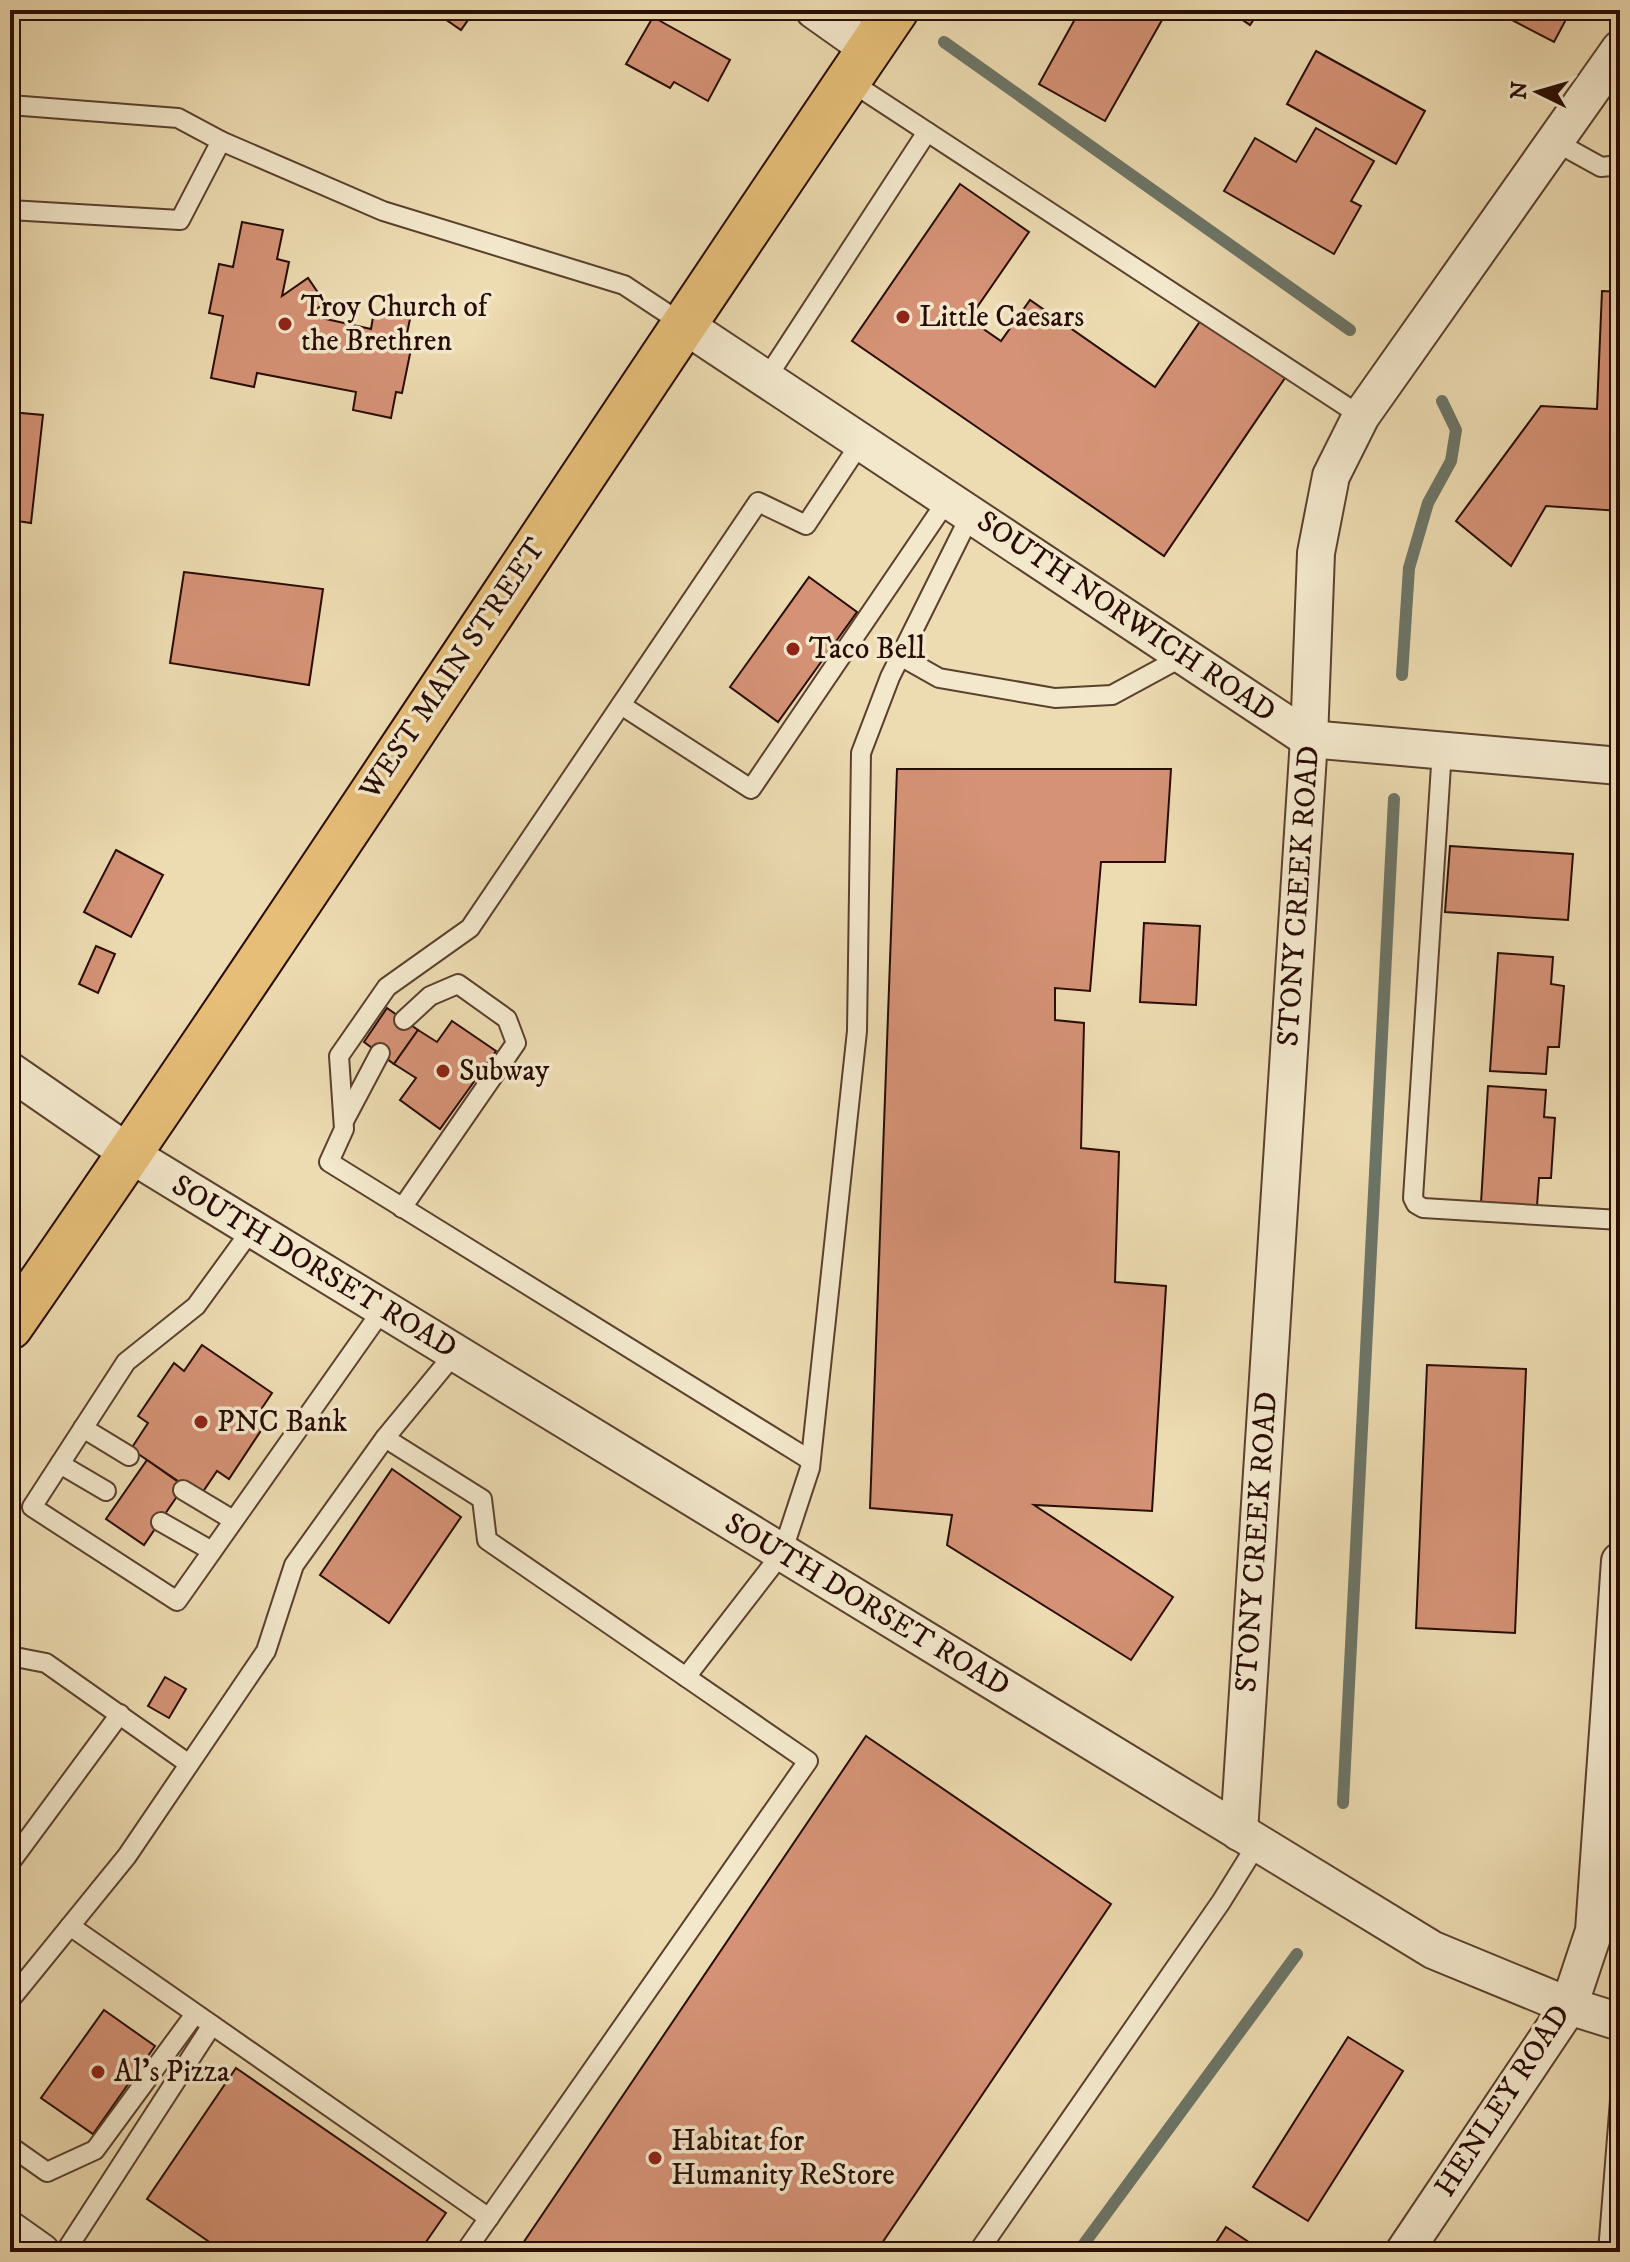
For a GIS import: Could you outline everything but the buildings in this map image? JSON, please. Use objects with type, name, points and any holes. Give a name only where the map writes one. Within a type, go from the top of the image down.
[{"type":"main road","name":"WEST MAIN STREET","points":[[10,1327],[130,1154],[896,10]]},
{"type":"street","points":[[814,10],[859,64]]},
{"type":"street","name":"STONY CREEK ROAD","points":[[1248,1838],[1309,739],[1316,553],[1331,476],[1361,416],[1620,49]]},
{"type":"street","name":"SOUTH NORWICH ROAD","points":[[683,324],[1309,739],[1620,766]]},
{"type":"street","name":"SOUTH DORSET ROAD","points":[[10,1071],[130,1154],[1433,1950],[1569,2006],[1620,2022]]},
{"type":"street","name":"HENLEY ROAD","points":[[1404,2252],[1569,2006],[1594,1931],[1620,1561]]},
{"type":"street","points":[[10,2230],[41,2252]]},
{"type":"lane","points":[[859,64],[927,132],[1361,416]]},
{"type":"lane","points":[[10,105],[178,118],[221,141],[383,211],[624,285],[683,324]]},
{"type":"lane","points":[[766,379],[927,132]]},
{"type":"lane","points":[[10,210],[180,220],[221,141]]},
{"type":"lane","points":[[1554,141],[1601,167],[1620,165]]},
{"type":"lane","points":[[810,1460],[329,1162],[344,1129],[339,1056],[387,987],[470,928],[758,502],[806,525],[861,442]]},
{"type":"lane","points":[[621,705],[751,789],[959,506]]},
{"type":"lane","points":[[686,1677],[782,1553],[810,1460],[857,1031],[861,753],[959,506]]},
{"type":"lane","points":[[900,656],[939,678],[1055,698],[1112,695],[1184,656]]},
{"type":"lane","points":[[1442,750],[1413,1198],[1423,1208],[1620,1220]]},
{"type":"lane","points":[[402,1208],[516,1043],[507,1019],[458,984],[430,996],[404,1020]]},
{"type":"lane","points":[[344,1121],[380,1053]]},
{"type":"lane","points":[[252,1229],[196,1306],[126,1362],[32,1507],[177,1601],[383,1309]]},
{"type":"lane","points":[[10,2000],[127,1856],[266,1651],[294,1565],[385,1438],[455,1353]]},
{"type":"lane","points":[[83,1428],[129,1456]]},
{"type":"lane","points":[[385,1438],[482,1499],[487,1540],[808,1761],[465,2252]]},
{"type":"lane","points":[[60,1464],[106,1491]]},
{"type":"lane","points":[[183,1490],[233,1520]]},
{"type":"lane","points":[[161,1522],[212,1551]]},
{"type":"lane","points":[[10,1656],[46,1663],[189,1764]]},
{"type":"lane","points":[[10,1863],[120,1714]]},
{"type":"lane","points":[[978,2252],[1221,1902],[1248,1838]]},
{"type":"lane","points":[[70,1926],[489,2218]]},
{"type":"lane","points":[[10,2146],[47,2172],[95,2150],[195,2014]]},
{"type":"lane","points":[[65,2252],[212,2025]]},
{"type":"lane","points":[[1608,2252],[1620,2100]]},
{"type":"waterway","points":[[944,42],[1350,330]]},
{"type":"waterway","points":[[1402,675],[1409,568],[1428,503],[1451,461],[1456,430],[1442,401]]},
{"type":"waterway","points":[[1343,1803],[1394,799]]},
{"type":"waterway","points":[[1078,2252],[1297,1954]]},
{"type":"place","name":"Little Caesars","points":[[903,317]]},
{"type":"place","name":"Troy Church of the Brethren","points":[[285,324]]},
{"type":"place","name":"Taco Bell","points":[[793,649]]},
{"type":"place","name":"Subway","points":[[443,1071]]},
{"type":"place","name":"PNC Bank","points":[[201,1422]]},
{"type":"place","name":"Al's Pizza","points":[[98,2072]]},
{"type":"place","name":"Habitat for Humanity ReStore","points":[[655,2158]]}]
